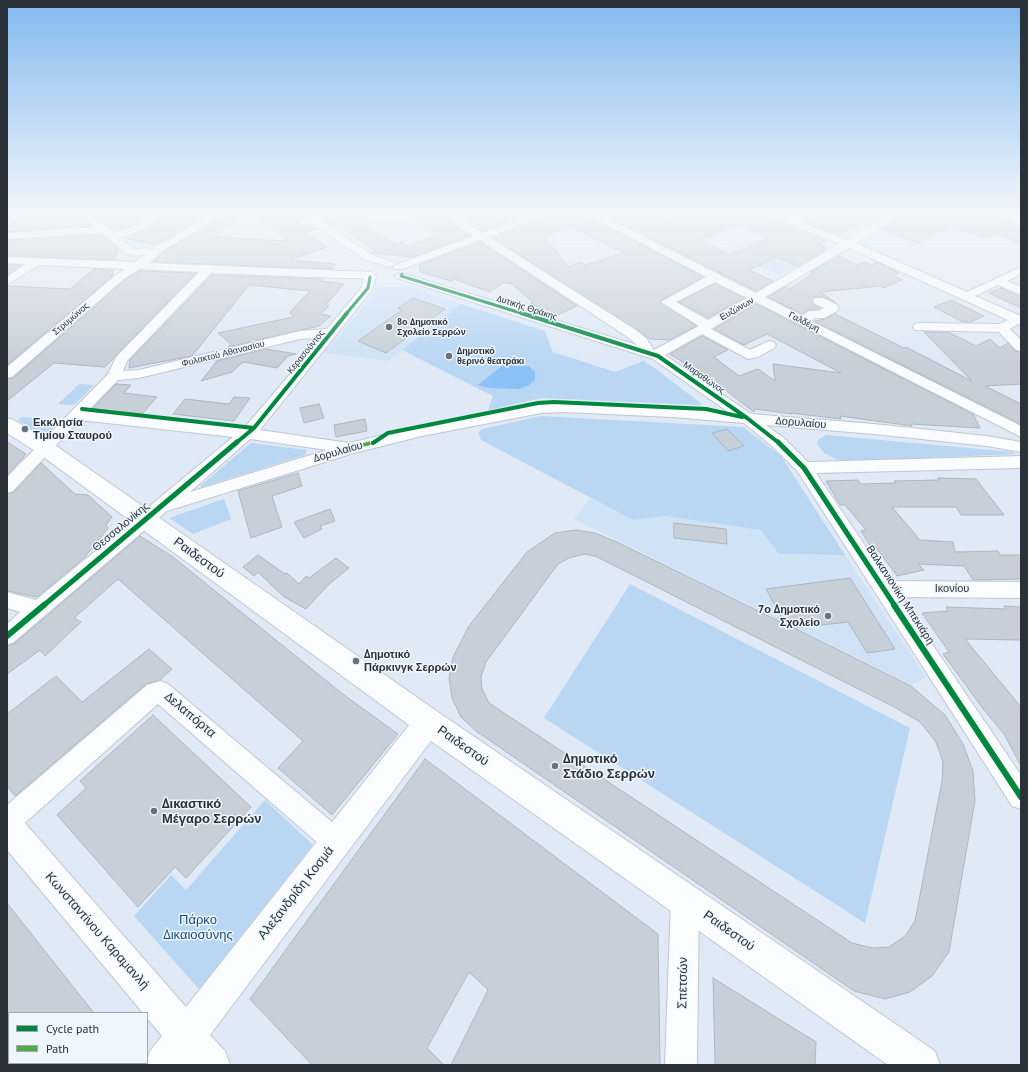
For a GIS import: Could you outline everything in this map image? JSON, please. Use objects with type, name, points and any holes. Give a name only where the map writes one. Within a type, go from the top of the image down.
[{"type":"main road","name":"Ραιδεστού","points":[[7,424],[153,513],[428,722],[921,1065]]},
{"type":"main road","name":"Αλεξανδρίδη Κοσμά","points":[[164,1065],[428,722]]},
{"type":"main road","name":"Κωνσταντίνου Καραμανλή","points":[[7,826],[187,1035],[211,1065]]},
{"type":"street","points":[[7,282],[36,262]]},
{"type":"street","points":[[37,262],[375,277],[415,262]]},
{"type":"street","points":[[118,265],[122,262]]},
{"type":"street","name":"Στρυμώνος","points":[[7,374],[121,276],[143,262]]},
{"type":"street","points":[[362,262],[375,277]]},
{"type":"street","name":"Δυτικής Θράκης","points":[[381,262],[396,269],[581,333],[652,354]]},
{"type":"street","name":"Μαραθώνος","points":[[521,262],[602,314],[641,341],[652,354],[668,362],[747,418]]},
{"type":"street","name":"Γαλδέμη","points":[[687,262],[1021,432]]},
{"type":"street","name":"Ευζώνων","points":[[652,354],[705,328],[817,262]]},
{"type":"street","points":[[895,262],[1020,319]]},
{"type":"street","points":[[899,262],[972,293],[1020,319]]},
{"type":"street","points":[[375,277],[376,266],[396,269]]},
{"type":"street","points":[[7,487],[114,376],[121,360],[208,269]]},
{"type":"street","points":[[972,293],[1021,270]]},
{"type":"street","points":[[715,276],[667,302],[748,355],[753,354],[769,345]]},
{"type":"street","name":"Κερασούντος","points":[[248,434],[368,288],[375,277]]},
{"type":"street","points":[[997,281],[1021,291]]},
{"type":"street","points":[[802,320],[813,314],[820,314],[833,308],[819,301]]},
{"type":"street","points":[[581,333],[602,314]]},
{"type":"street","points":[[919,327],[1002,328],[1020,319]]},
{"type":"street","points":[[1002,328],[1021,347]]},
{"type":"street","name":"Φυλακτού Αθανασίου","points":[[114,376],[139,374],[300,335],[331,333]]},
{"type":"street","name":"Δορυλαίου","points":[[153,513],[351,448],[422,431],[541,408],[564,407],[641,410],[747,418],[896,431],[987,441],[1021,447]]},
{"type":"street","points":[[76,415],[248,434],[351,448]]},
{"type":"street","name":"Βαλκανιονίκη Μπεκιάρη","points":[[747,418],[786,449],[804,468],[1021,797]]},
{"type":"street","name":"Θεσσαλονίκης","points":[[7,636],[37,609],[248,434]]},
{"type":"street","points":[[804,468],[1021,462]]},
{"type":"street","name":"Ικονίου","points":[[884,589],[1021,590]]},
{"type":"street","points":[[7,600],[37,609]]},
{"type":"street","name":"Δελαπόρτα","points":[[7,822],[155,692],[160,690],[336,842]]},
{"type":"street","name":"Σπετσών","points":[[681,1065],[685,900]]},
{"type":"shaded area","points":[[750,262],[794,262],[801,265],[779,275]]},
{"type":"shaded area","name":"8ο Δημοτικό Σχολείο Σερρών","points":[[379,287],[411,287],[461,304],[388,361],[324,353]]},
{"type":"shaded area","name":"7ο Δημοτικό Σχολείο","points":[[590,498],[633,520],[665,516],[761,530],[779,554],[845,555],[926,677],[912,685],[574,519]]},
{"type":"green space","points":[[461,304],[545,331],[553,352],[615,372],[643,361],[702,404],[542,398],[488,410],[493,396],[402,350]]},
{"type":"green space","points":[[79,384],[94,385],[74,405],[58,404]]},
{"type":"green space","points":[[541,416],[743,427],[781,456],[845,555],[779,554],[761,530],[665,516],[633,520],[481,440],[478,432],[482,429]]},
{"type":"green space","points":[[22,417],[61,420],[45,437],[18,420]]},
{"type":"green space","points":[[826,435],[1013,452],[1015,454],[841,462],[824,453],[817,444],[818,440]]},
{"type":"green space","points":[[251,443],[307,450],[305,455],[202,487],[200,486]]},
{"type":"green space","points":[[224,499],[231,519],[193,534],[169,518]]},
{"type":"green space","points":[[630,584],[910,728],[865,923],[544,718]]},
{"type":"green space","name":"Πάρκο Δικαιοσύνης","points":[[265,800],[313,845],[199,989],[134,916],[171,875],[186,890]]},
{"type":"water","points":[[517,364],[529,366],[535,372],[535,380],[529,385],[520,389],[489,388],[478,385],[502,366]]},
{"type":"building","points":[[154,262],[313,262],[335,264],[331,269]]},
{"type":"building","points":[[427,262],[510,262],[577,306],[553,317],[531,303],[533,302],[510,283],[507,284],[504,282],[490,292],[454,279],[451,281],[420,272],[419,265]]},
{"type":"building","points":[[531,262],[564,262],[568,267],[581,262],[585,265],[595,262],[674,262],[703,277],[660,301],[696,326],[670,340],[650,339]]},
{"type":"building","points":[[698,262],[766,262],[749,270],[773,281],[756,291]]},
{"type":"building","points":[[789,262],[805,262],[798,266]]},
{"type":"building","points":[[828,262],[851,262],[857,265],[865,262],[871,265],[877,262],[899,273],[893,275],[902,280],[884,288],[881,286],[820,292],[835,302],[824,297],[815,296],[812,302],[820,308],[808,310],[802,314],[768,297],[785,287],[790,289],[813,273],[811,272]]},
{"type":"building","points":[[7,264],[21,265],[7,275]]},
{"type":"building","points":[[94,269],[113,270],[112,277],[7,365],[7,286],[70,289]]},
{"type":"building","points":[[139,271],[196,273],[105,367],[54,363],[7,401],[7,379],[13,378],[126,279]]},
{"type":"building","points":[[212,275],[323,279],[321,281],[344,284],[326,305],[329,306],[321,314],[331,316],[319,326],[228,347],[231,344],[218,333],[293,317],[290,312],[310,291],[249,285],[192,356],[129,368],[130,360]]},
{"type":"building","points":[[715,284],[744,298],[708,318],[679,302]]},
{"type":"building","points":[[1001,288],[1021,296],[1021,308],[989,293]]},
{"type":"building","points":[[413,298],[445,309],[386,353],[358,341],[402,310],[398,308]]},
{"type":"building","points":[[952,300],[984,316],[970,322],[963,322],[934,307]]},
{"type":"building","points":[[756,304],[973,414],[980,428],[911,424],[912,426],[840,416],[841,419],[755,409],[754,412],[695,367],[692,368],[670,354],[702,336],[728,350],[714,357],[739,376],[758,369],[775,381],[773,364],[841,373],[767,334],[744,345],[714,329]]},
{"type":"building","points":[[835,314],[904,348],[906,347],[972,381],[924,332],[948,332],[976,346],[990,339],[1000,348],[1008,343],[1015,351],[1021,352],[1021,384],[985,386],[1021,404],[1021,424],[814,321],[825,319]]},
{"type":"building","points":[[266,349],[296,354],[288,356],[277,368],[243,362],[232,372],[201,381],[217,361]]},
{"type":"building","points":[[116,384],[131,385],[124,393],[157,397],[142,414],[92,409]]},
{"type":"building","points":[[234,397],[250,398],[234,421],[173,414],[185,399],[229,404]]},
{"type":"building","points":[[319,404],[324,418],[304,423],[300,408]]},
{"type":"building","points":[[365,419],[367,431],[336,437],[334,425]]},
{"type":"building","points":[[727,429],[744,446],[728,451],[712,433]]},
{"type":"building","points":[[7,442],[26,454],[7,475]]},
{"type":"building","points":[[41,463],[75,494],[88,495],[112,517],[106,525],[108,528],[85,557],[37,597],[7,591],[7,494],[14,492]]},
{"type":"building","points":[[298,473],[302,486],[272,496],[282,527],[251,538],[238,491]]},
{"type":"building","points":[[938,478],[976,479],[1004,515],[961,515],[956,507],[892,507],[920,540],[953,542],[955,552],[998,551],[1000,555],[1021,555],[1021,579],[973,580],[964,566],[918,564],[924,570],[897,576],[875,546],[871,547],[861,531],[866,530],[845,505],[840,505],[826,481],[858,480],[861,484],[896,483],[894,481],[939,480]]},
{"type":"building","points":[[330,509],[335,521],[320,526],[322,529],[304,538],[294,522]]},
{"type":"building","points":[[674,523],[726,529],[727,544],[674,538]]},
{"type":"building","name":"Δημοτικό Στάδιο Σερρών","points":[[576,530],[595,533],[617,542],[785,624],[766,589],[850,578],[895,649],[867,653],[848,622],[794,628],[911,686],[945,715],[963,744],[973,771],[975,800],[949,952],[932,976],[910,992],[885,999],[854,991],[476,731],[461,717],[452,698],[449,678],[453,657],[469,626],[527,552],[555,533]],"holes":[[[584,554],[595,556],[896,708],[920,722],[936,742],[943,762],[942,781],[915,921],[905,936],[889,947],[873,948],[852,943],[489,703],[482,689],[481,677],[486,662],[558,564],[569,558]]]},
{"type":"building","points":[[140,536],[173,557],[344,695],[398,734],[332,815],[278,768],[303,741],[118,579],[74,618],[81,622],[45,656],[40,650],[7,674],[7,646],[15,643]]},
{"type":"building","points":[[258,555],[285,574],[287,573],[299,584],[306,576],[309,578],[336,558],[349,568],[328,585],[306,609],[284,597],[258,572],[254,576],[243,567]]},
{"type":"building","points":[[1004,606],[1021,607],[1021,640],[965,639],[1021,707],[1021,766],[1004,734],[984,710],[943,654],[949,652],[922,613],[948,611],[946,607],[1006,609]]},
{"type":"building","points":[[149,649],[172,669],[160,680],[146,684],[15,796],[7,786],[7,714],[56,676],[82,702]]},
{"type":"building","name":"Δικαστικό Μέγαρο Σερρών","points":[[153,715],[251,807],[186,878],[175,867],[138,907],[57,815],[86,788],[80,781]]},
{"type":"building","points":[[425,759],[658,934],[660,1065],[451,1065],[488,990],[469,972],[427,1048],[444,1065],[312,1065],[250,999]]},
{"type":"building","points":[[7,903],[93,1012],[7,1013]]},
{"type":"building","points":[[713,978],[816,1042],[815,1065],[715,1065]]},
{"type":"marked path","points":[[351,448],[376,442]]},
{"type":"cycle path","points":[[402,274],[401,276],[407,278],[658,356],[747,418],[779,443],[804,468],[1021,797]]},
{"type":"cycle path","points":[[7,636],[254,428],[368,288],[370,277]]},
{"type":"cycle path","points":[[373,443],[388,433],[538,403],[554,402],[706,409],[742,417]]},
{"type":"cycle path","points":[[82,409],[254,428]]},
{"type":"place","name":"8ο Δημοτικό Σχολείο Σερρών","points":[[389,327]]},
{"type":"place","name":"Δημοτικό θερινό θεατράκι","points":[[449,356]]},
{"type":"place","name":"Εκκλησία Τιμίου Σταυρού","points":[[25,429]]},
{"type":"place","name":"7ο Δημοτικό Σχολείο","points":[[828,616]]},
{"type":"place","name":"Δημοτικό Πάρκινγκ Σερρών","points":[[356,661]]},
{"type":"place","name":"Δημοτικό Στάδιο Σερρών","points":[[555,766]]},
{"type":"place","name":"Δικαστικό Μέγαρο Σερρών","points":[[154,811]]}]
